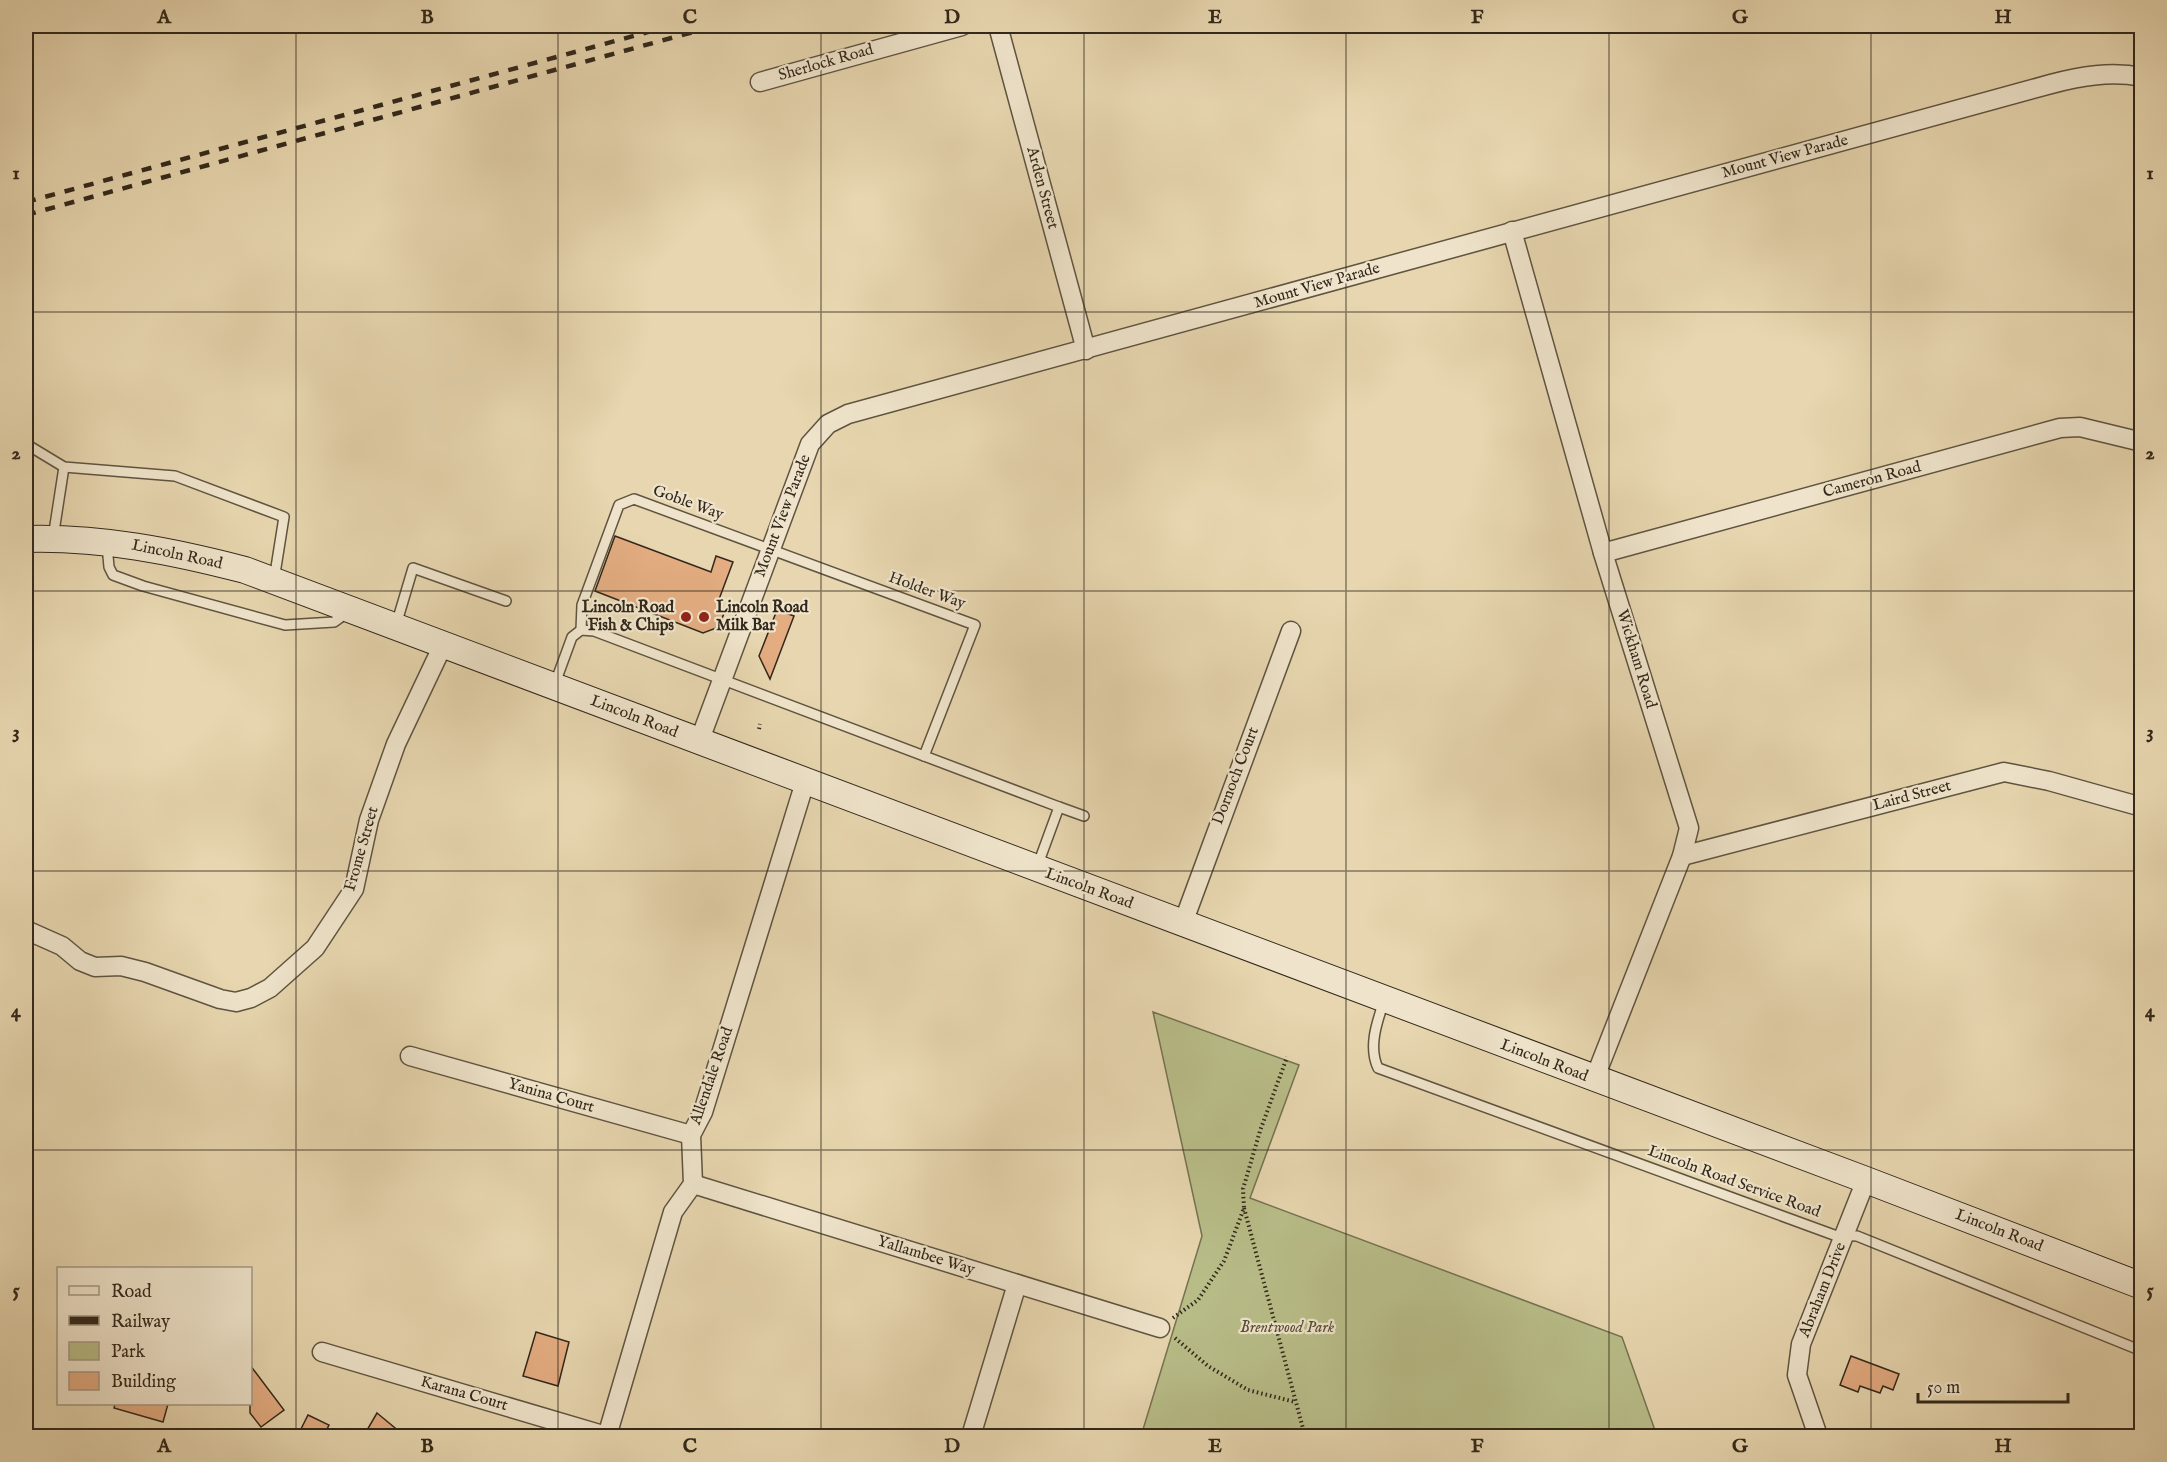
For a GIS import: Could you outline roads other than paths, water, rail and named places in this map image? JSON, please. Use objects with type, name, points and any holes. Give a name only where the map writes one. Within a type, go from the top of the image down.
[{"type":"main road","name":"Lincoln Road","points":[[26,539],[53,538],[106,542],[193,556],[273,581],[2142,1286]]},
{"type":"street","name":"Sherlock Road","points":[[760,82],[962,26]]},
{"type":"street","name":"Arden Street","points":[[998,26],[1086,350]]},
{"type":"street","name":"Mount View Parade","points":[[699,742],[810,444],[828,424],[848,414],[2061,81],[2111,74],[2142,77]]},
{"type":"street","name":"Wickham Road","points":[[1512,231],[1604,553],[1689,828],[1682,856],[1594,1080]]},
{"type":"street","name":"Cameron Road","points":[[1604,553],[2060,428],[2080,427],[2142,442]]},
{"type":"street","name":"Dornoch Court","points":[[1183,923],[1291,631]]},
{"type":"street","name":"Frome Street","points":[[26,930],[63,946],[80,961],[95,968],[121,966],[146,972],[220,999],[236,1002],[251,998],[270,988],[315,948],[354,889],[369,820],[396,744],[443,645]]},
{"type":"street","name":"Laird Street","points":[[1682,856],[2004,772],[2049,781],[2142,807]]},
{"type":"street","name":"Allendale Road","points":[[693,1184],[692,1135],[703,1112],[805,782]]},
{"type":"street","name":"Yanina Court","points":[[410,1056],[692,1135]]},
{"type":"street","name":"Abraham Drive","points":[[1818,1437],[1797,1375],[1802,1344],[1866,1180]]},
{"type":"street","name":"Yallambee Way","points":[[693,1184],[1160,1328]]},
{"type":"street","points":[[606,1437],[674,1212],[693,1184]]},
{"type":"street","points":[[970,1437],[1017,1284]]},
{"type":"street","name":"Karana Court","points":[[322,1352],[606,1437]]},
{"type":"lane","points":[[26,444],[64,467],[175,476],[284,517],[273,581]]},
{"type":"lane","points":[[53,538],[64,467]]},
{"type":"lane","name":"Goble Way","points":[[580,630],[582,605],[619,505],[634,499],[770,549]]},
{"type":"lane","points":[[106,542],[109,567],[113,575],[143,586],[285,625],[334,622],[350,610]]},
{"type":"lane","name":"Holder Way","points":[[770,549],[975,626],[924,756]]},
{"type":"lane","points":[[395,628],[413,568],[506,601]]},
{"type":"lane","points":[[553,687],[572,637],[580,630],[594,631],[1084,816]]},
{"type":"lane","points":[[1036,869],[1059,807]]},
{"type":"lane","name":"Lincoln Road Service Road","points":[[1384,1001],[1375,1030],[1374,1059],[1378,1068],[1834,1235],[1857,1236],[2142,1351]]},
{"type":"railway","points":[[26,202],[670,26]]},
{"type":"railway","points":[[26,215],[715,26]]},
{"type":"place","name":"Lincoln Road Fish & Chips","points":[[686,617]]},
{"type":"place","name":"Lincoln Road Milk Bar","points":[[704,617]]},
{"type":"park label","name":"Brentwood Park","points":[[1287,1328]]}]
